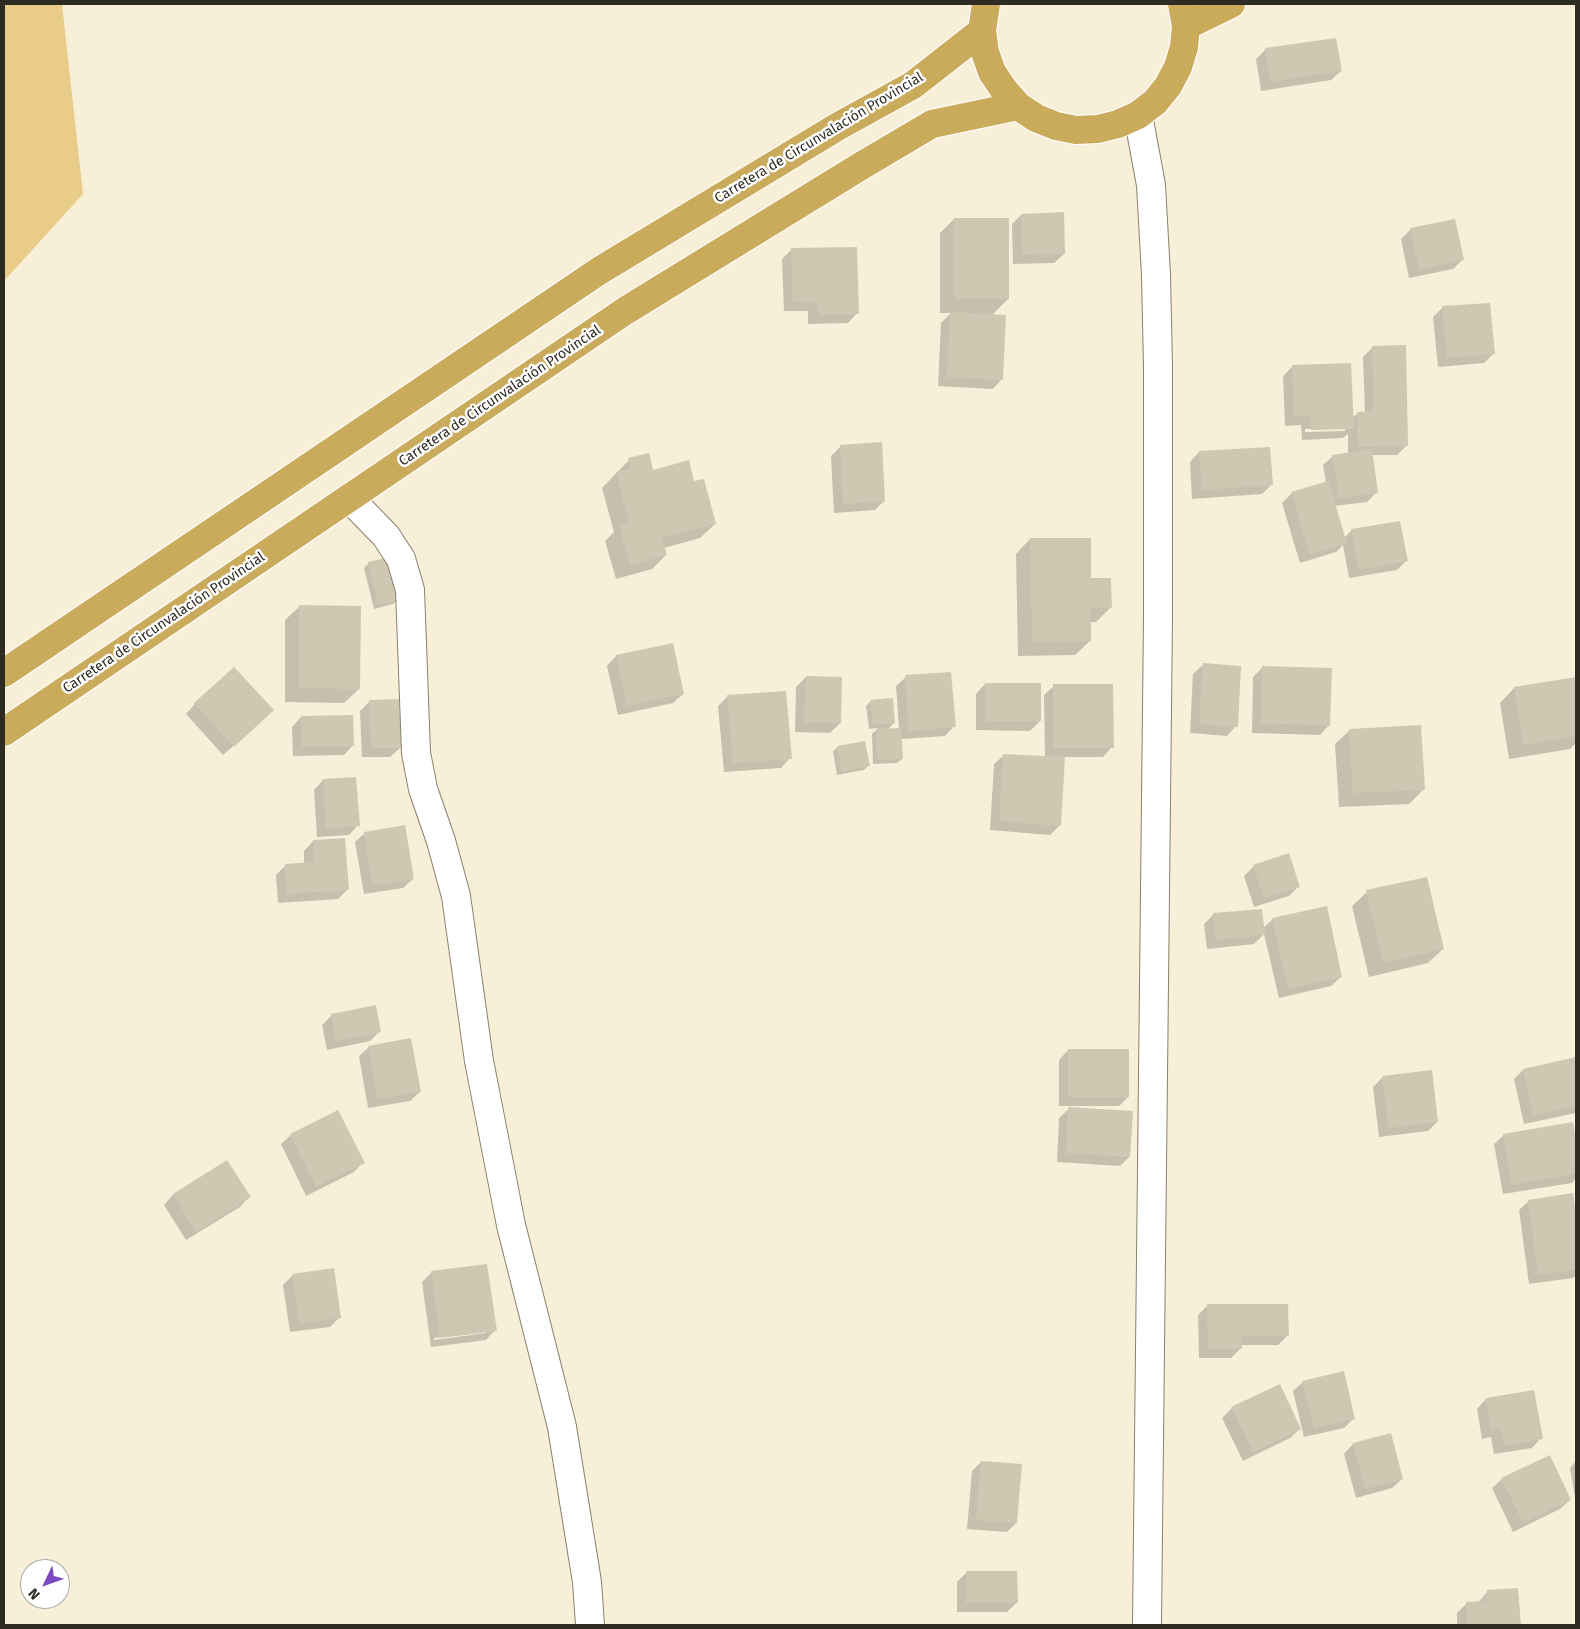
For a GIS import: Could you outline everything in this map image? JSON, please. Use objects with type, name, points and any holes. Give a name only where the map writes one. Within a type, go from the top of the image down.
[{"type":"highway","points":[[986,4],[982,31],[985,52],[992,72],[1004,90],[1018,106],[1042,121],[1076,130],[1098,130],[1118,124],[1138,115],[1155,102],[1168,86],[1178,67],[1184,47],[1184,15],[1231,4]]},
{"type":"highway","name":"Carretera de Circunvalación Provincial","points":[[4,673],[599,271],[837,127],[912,85],[982,31]]},
{"type":"highway","name":"Carretera de Circunvalación Provincial","points":[[4,732],[625,311],[924,128],[932,124],[1018,106]]},
{"type":"street","points":[[1138,115],[1151,185],[1156,275],[1158,367],[1158,627],[1148,1625]]},
{"type":"street","points":[[349,498],[386,536],[402,559],[410,590],[416,753],[423,789],[441,841],[456,896],[479,1061],[510,1215],[562,1427],[587,1582],[590,1625]]},
{"type":"shaded area","points":[[4,4],[62,4],[83,194],[4,281]]},
{"type":"building","points":[[1336,38],[1342,71],[1270,82],[1265,48]]},
{"type":"building","points":[[1064,212],[1065,254],[1022,255],[1021,214]]},
{"type":"building","points":[[954,218],[1009,218],[1009,299],[954,299]]},
{"type":"building","points":[[1455,219],[1464,260],[1419,269],[1410,228]]},
{"type":"building","points":[[857,247],[859,314],[818,315],[817,302],[793,302],[791,248]]},
{"type":"building","points":[[1490,303],[1495,354],[1447,358],[1442,306]]},
{"type":"building","points":[[950,312],[1006,315],[1003,380],[947,377]]},
{"type":"building","points":[[1406,345],[1408,446],[1358,447],[1357,412],[1374,411],[1372,346]]},
{"type":"building","points":[[1351,363],[1354,429],[1311,430],[1310,416],[1294,416],[1292,365]]},
{"type":"building","points":[[882,442],[885,501],[843,504],[840,445]]},
{"type":"building","points":[[1270,447],[1273,485],[1202,490],[1199,451]]},
{"type":"building","points":[[1372,449],[1378,493],[1339,498],[1332,455]]},
{"type":"building","points":[[649,453],[653,470],[689,460],[694,481],[704,479],[716,524],[662,538],[667,555],[630,565],[619,525],[629,522],[616,472],[630,468],[628,458]]},
{"type":"building","points":[[1328,481],[1347,543],[1310,554],[1291,492]]},
{"type":"building","points":[[1400,521],[1408,561],[1358,570],[1351,529]]},
{"type":"building","points":[[1030,538],[1091,538],[1091,578],[1111,578],[1112,608],[1091,608],[1091,641],[1032,642]]},
{"type":"building","points":[[390,557],[399,600],[378,605],[368,562]]},
{"type":"building","points":[[299,605],[361,606],[360,689],[299,688]]},
{"type":"building","points":[[673,643],[684,694],[627,706],[616,655]]},
{"type":"building","points":[[1203,663],[1241,666],[1238,727],[1199,724]]},
{"type":"building","points":[[1262,666],[1332,668],[1330,726],[1261,723]]},
{"type":"building","points":[[234,667],[274,710],[234,747],[194,703]]},
{"type":"building","points":[[951,672],[956,727],[909,731],[905,675]]},
{"type":"building","points":[[806,676],[842,677],[841,723],[804,723]]},
{"type":"building","points":[[1576,677],[1576,736],[1523,745],[1514,687]]},
{"type":"building","points":[[985,683],[1041,683],[1041,721],[985,721]]},
{"type":"building","points":[[1053,684],[1113,684],[1114,748],[1054,748]]},
{"type":"building","points":[[786,691],[792,759],[733,763],[727,695]]},
{"type":"building","points":[[893,698],[895,723],[873,725],[870,700]]},
{"type":"building","points":[[399,699],[401,748],[371,748],[369,700]]},
{"type":"building","points":[[353,715],[354,746],[302,747],[301,716]]},
{"type":"building","points":[[1421,725],[1425,790],[1353,793],[1349,729]]},
{"type":"building","points":[[901,728],[903,759],[877,760],[876,729]]},
{"type":"building","points":[[865,741],[870,766],[842,772],[837,746]]},
{"type":"building","points":[[1003,754],[1065,757],[1061,826],[999,821]]},
{"type":"building","points":[[356,777],[360,826],[326,828],[323,779]]},
{"type":"building","points":[[405,825],[414,879],[373,886],[364,832]]},
{"type":"building","points":[[345,838],[349,890],[287,894],[285,864],[314,862],[313,840]]},
{"type":"building","points":[[1289,853],[1300,887],[1264,898],[1253,865]]},
{"type":"building","points":[[1427,877],[1444,949],[1383,963],[1366,890]]},
{"type":"building","points":[[1327,906],[1342,977],[1288,989],[1272,918]]},
{"type":"building","points":[[1262,909],[1265,935],[1216,940],[1213,913]]},
{"type":"building","points":[[376,1005],[381,1032],[336,1041],[331,1014]]},
{"type":"building","points":[[411,1038],[421,1092],[378,1099],[368,1046]]},
{"type":"building","points":[[1068,1049],[1129,1049],[1129,1097],[1068,1097]]},
{"type":"building","points":[[1576,1057],[1576,1106],[1533,1115],[1523,1069]]},
{"type":"building","points":[[1432,1070],[1438,1122],[1389,1128],[1382,1076]]},
{"type":"building","points":[[1068,1107],[1133,1111],[1130,1157],[1066,1153]]},
{"type":"building","points":[[338,1110],[365,1163],[316,1187],[290,1134]]},
{"type":"building","points":[[1573,1122],[1576,1139],[1576,1174],[1512,1185],[1503,1134]]},
{"type":"building","points":[[227,1160],[251,1197],[196,1232],[173,1194]]},
{"type":"building","points":[[1573,1193],[1576,1214],[1576,1270],[1538,1275],[1528,1200]]},
{"type":"building","points":[[487,1264],[497,1331],[440,1338],[431,1271]]},
{"type":"building","points":[[334,1268],[341,1318],[299,1323],[292,1274]]},
{"type":"building","points":[[1207,1304],[1288,1304],[1289,1336],[1242,1336],[1242,1349],[1208,1349]]},
{"type":"building","points":[[1344,1371],[1355,1419],[1314,1428],[1302,1381]]},
{"type":"building","points":[[1280,1384],[1301,1429],[1253,1452],[1231,1407]]},
{"type":"building","points":[[1534,1390],[1543,1439],[1504,1446],[1501,1429],[1491,1430],[1486,1398]]},
{"type":"building","points":[[1391,1433],[1403,1479],[1365,1489],[1353,1443]]},
{"type":"building","points":[[1550,1455],[1571,1500],[1523,1523],[1501,1478]]},
{"type":"building","points":[[981,1461],[1022,1464],[1017,1523],[976,1520]]},
{"type":"building","points":[[966,1571],[1017,1571],[1018,1603],[966,1603]]},
{"type":"building","points":[[1518,1588],[1521,1625],[1467,1625],[1466,1602],[1487,1601],[1487,1590]]}]
